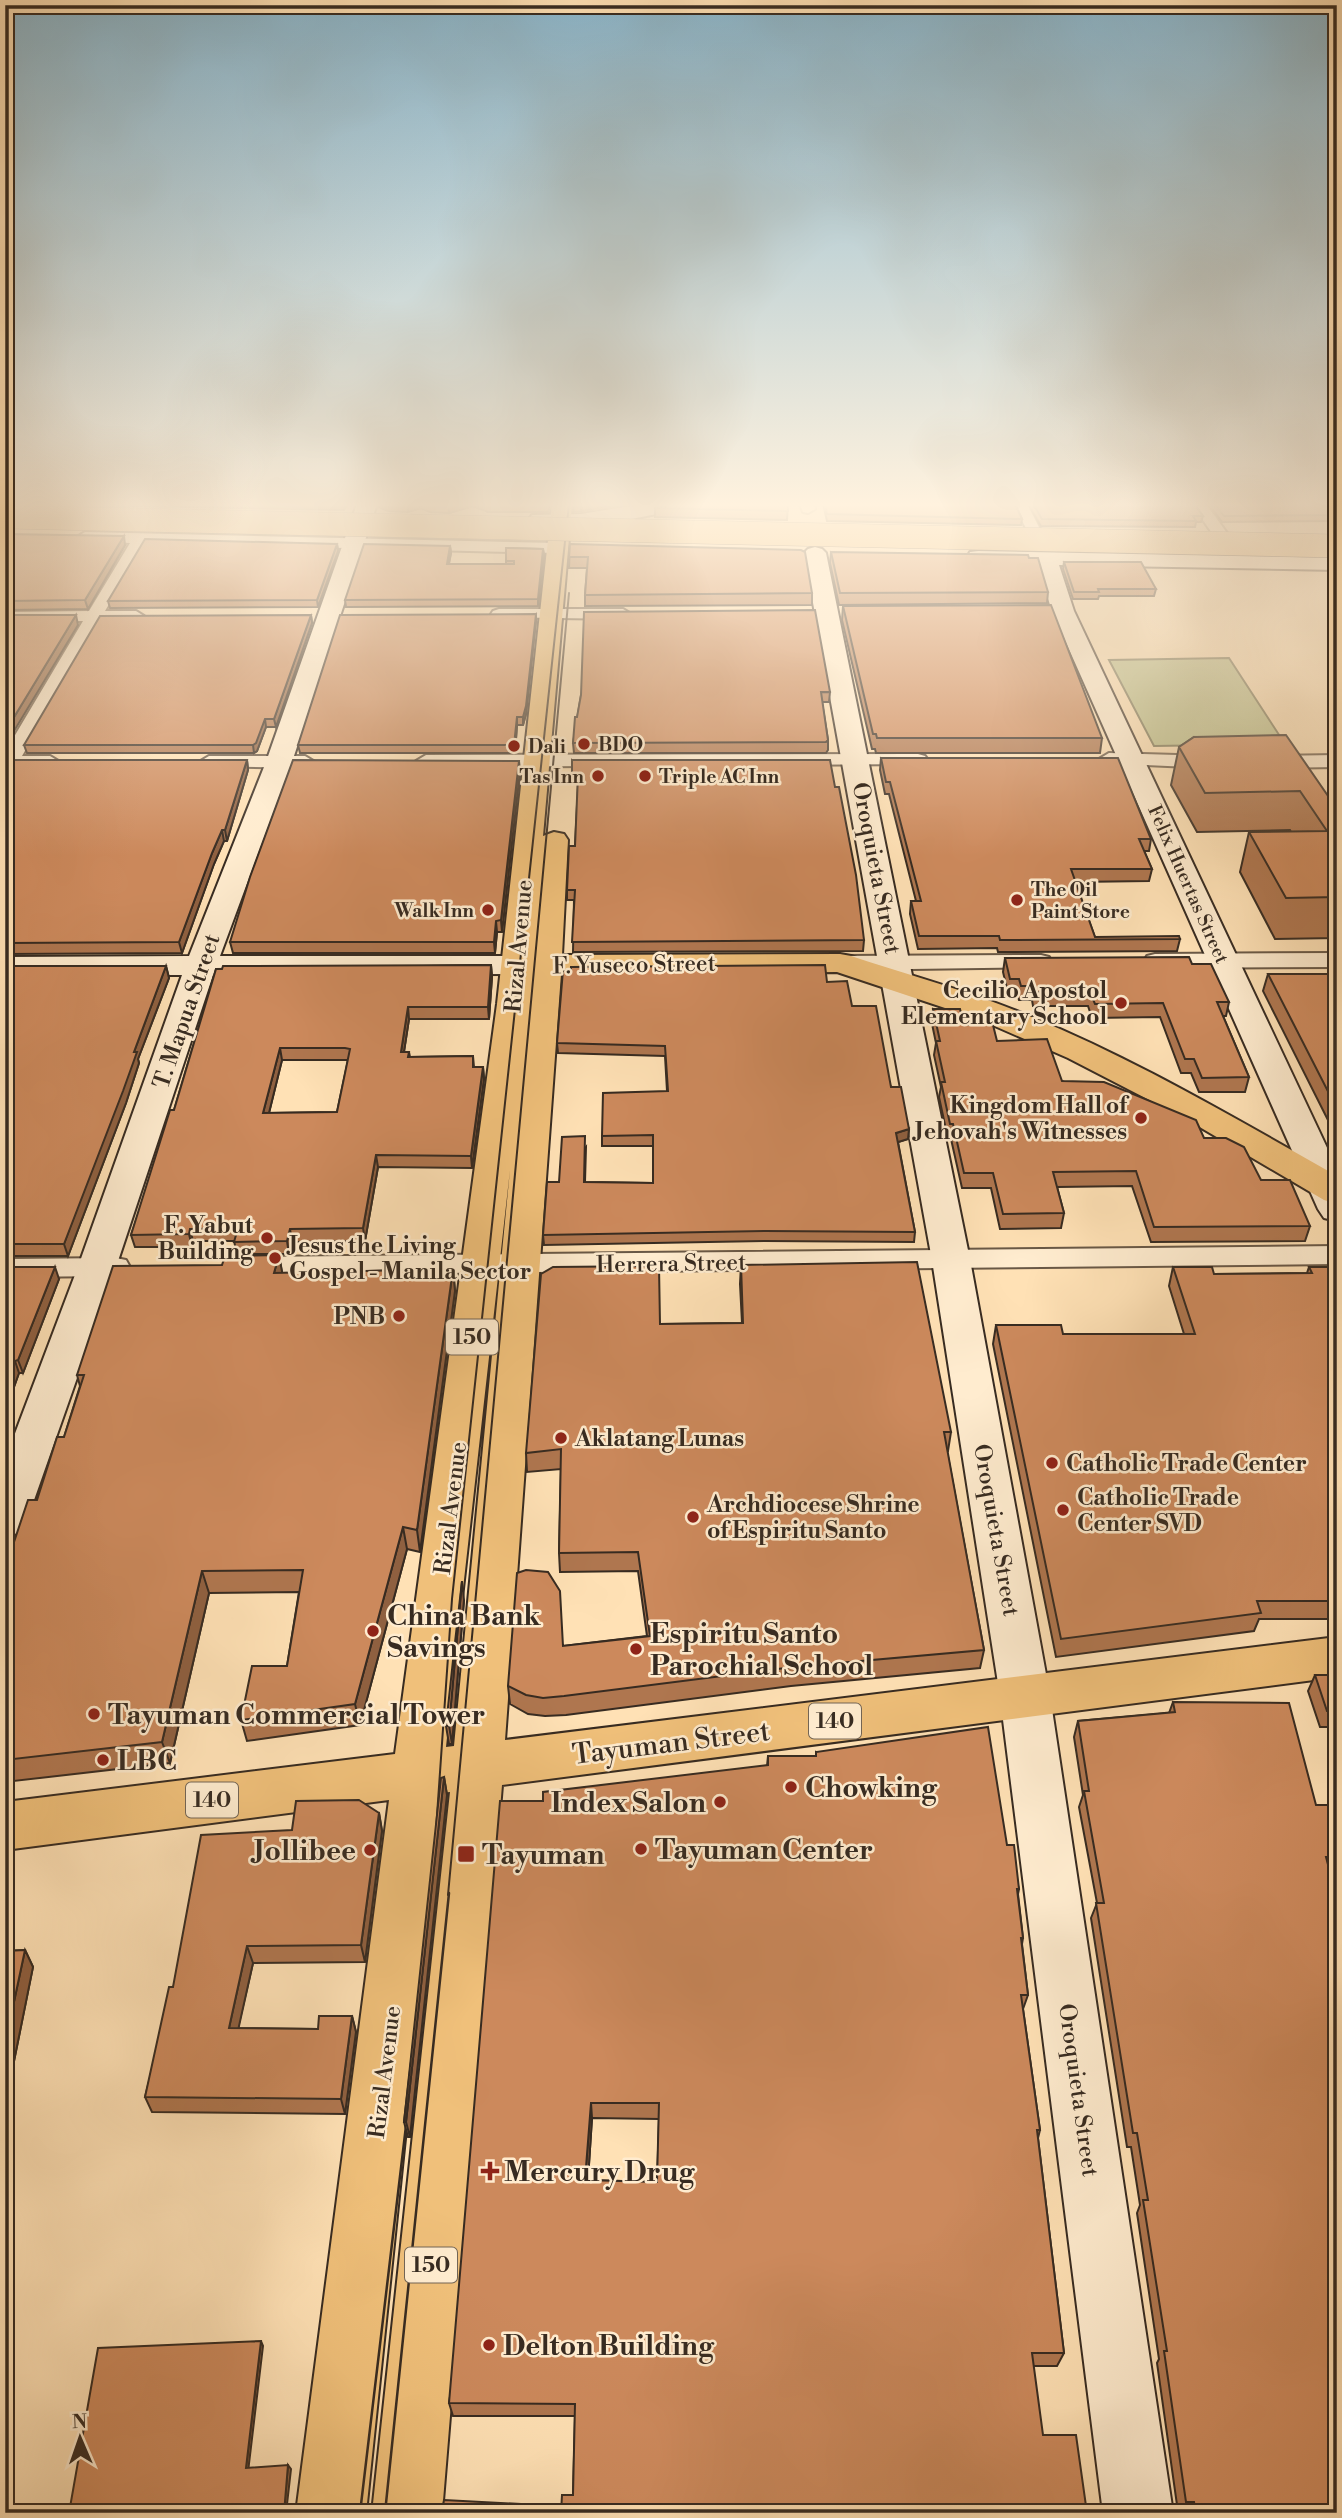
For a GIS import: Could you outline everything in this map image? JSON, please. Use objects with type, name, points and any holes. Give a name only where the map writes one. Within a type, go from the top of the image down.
[{"type":"main road","name":"Rizal Avenue","points":[[331,2513],[418,1774],[500,1264],[531,965],[548,761],[565,622]]},
{"type":"main road","name":"Rizal Avenue","points":[[548,761],[564,716]]},
{"type":"main road","name":"F. Yuseco Street","points":[[531,965],[840,963],[897,972],[1080,1051],[1198,1112],[1334,1196]]},
{"type":"main road","name":"Rizal Avenue","points":[[408,2513],[478,1766],[500,1264]]},
{"type":"main road","name":"Tayuman Street","points":[[5,1826],[1337,1657]]},
{"type":"street","points":[[7,765],[93,622]]},
{"type":"street","name":"T. Mapua Street","points":[[5,1520],[117,1267],[201,965],[279,762],[319,622]]},
{"type":"street","name":"Oroquieta Street","points":[[830,622],[951,1260],[1025,1696],[1138,2513]]},
{"type":"street","name":"Felix Huertas Street","points":[[1062,622],[1132,759],[1223,961],[1334,1196]]},
{"type":"street","points":[[1090,759],[1132,759],[1164,763],[1337,750]]},
{"type":"street","points":[[1237,757],[1337,761]]},
{"type":"street","points":[[410,761],[939,760]]},
{"type":"street","points":[[7,765],[75,762]]},
{"type":"street","points":[[195,762],[318,762]]},
{"type":"street","points":[[1132,962],[1337,960]]},
{"type":"street","points":[[897,972],[1059,962]]},
{"type":"street","name":"F. Yuseco Street","points":[[5,966],[531,965]]},
{"type":"street","name":"Herrera Street","points":[[216,1266],[1337,1255]]},
{"type":"street","points":[[5,1268],[117,1267]]},
{"type":"green space","points":[[1229,658],[1285,744],[1154,746],[1109,660]]},
{"type":"building","points":[[5,622],[72,622],[5,732]]},
{"type":"building","points":[[97,622],[309,622],[274,719],[265,719],[253,745],[24,745]]},
{"type":"building","points":[[338,622],[535,622],[526,706],[523,717],[517,717],[514,745],[298,745]]},
{"type":"building","points":[[584,622],[817,622],[830,692],[821,692],[828,740],[573,743],[575,717],[581,695]]},
{"type":"building","points":[[847,622],[1057,622],[1102,738],[877,738],[876,734],[873,734]]},
{"type":"building","points":[[1286,735],[1337,809],[1337,897],[1286,898],[1249,832],[1327,831],[1300,791],[1205,793],[1179,747],[1194,737]]},
{"type":"building","points":[[881,758],[1118,758],[1151,839],[1139,839],[1152,869],[1071,869],[1095,937],[1179,936],[1180,939],[1000,940],[999,936],[919,936],[911,901],[921,901],[890,782],[886,782]]},
{"type":"building","points":[[14,760],[247,760],[225,830],[222,830],[212,853],[179,942],[5,943],[5,766]]},
{"type":"building","points":[[293,760],[519,761],[501,920],[496,921],[494,942],[230,942],[250,877]]},
{"type":"building","points":[[572,760],[830,760],[835,787],[839,787],[856,875],[864,940],[572,942],[575,890],[567,890],[569,846],[575,846],[578,775],[572,775]]},
{"type":"building","points":[[1189,957],[1192,964],[1211,964],[1229,1002],[1217,1002],[1249,1077],[1202,1078],[1194,1059],[1185,1059],[1163,1003],[1095,1004],[1090,992],[1035,992],[1034,986],[1021,986],[1019,979],[1010,979],[1005,958]]},
{"type":"building","points":[[491,965],[488,1007],[408,1007],[401,1052],[409,1052],[408,1057],[473,1056],[473,1067],[483,1067],[471,1156],[376,1155],[363,1228],[290,1229],[287,1241],[234,1242],[238,1228],[190,1229],[189,1234],[131,1235],[170,1110],[174,1110],[216,969],[222,969],[223,966]],"holes":[[[280,1048],[350,1049],[337,1112],[263,1113]]]},
{"type":"building","points":[[825,965],[827,982],[847,981],[852,1006],[876,1006],[891,1087],[901,1087],[909,1129],[896,1133],[915,1232],[765,1231],[543,1235],[547,1182],[559,1182],[562,1137],[585,1136],[584,1182],[653,1183],[653,1135],[602,1136],[603,1093],[668,1091],[665,1046],[557,1043],[563,970],[571,970],[571,967]]},
{"type":"building","points":[[5,966],[166,966],[134,1052],[137,1052],[123,1091],[64,1244],[5,1244],[9,1235],[5,1235]]},
{"type":"building","points":[[1268,974],[1337,974],[1337,1109]]},
{"type":"building","points":[[933,1009],[960,1009],[964,1025],[993,1025],[997,1041],[1047,1039],[1062,1081],[1104,1082],[1196,1120],[1204,1138],[1226,1138],[1244,1147],[1261,1180],[1290,1180],[1310,1226],[1154,1227],[1136,1171],[1053,1172],[1064,1213],[1003,1214],[993,1173],[964,1173],[941,1082],[945,1082],[936,1041],[940,1041]]},
{"type":"building","points":[[279,1255],[274,1273],[453,1269],[417,1530],[403,1527],[355,1704],[241,1720],[252,1666],[287,1666],[303,1570],[202,1571],[162,1742],[5,1760],[5,1569],[28,1500],[37,1500],[57,1437],[64,1437],[84,1375],[77,1375],[113,1266],[222,1265],[225,1256]]},
{"type":"building","points":[[917,1262],[951,1432],[944,1432],[984,1650],[793,1667],[543,1698],[526,1695],[508,1686],[517,1573],[526,1570],[548,1572],[560,1591],[563,1646],[650,1636],[638,1552],[559,1553],[561,1449],[526,1453],[541,1274],[553,1267],[659,1266],[660,1324],[743,1323],[741,1265]]},
{"type":"building","points":[[5,1267],[55,1267],[5,1387]]},
{"type":"building","points":[[1173,1267],[1212,1267],[1214,1274],[1312,1273],[1309,1267],[1337,1267],[1337,1601],[1257,1601],[1261,1613],[1061,1639],[996,1325],[1061,1325],[1063,1334],[1195,1334]]},
{"type":"building","points":[[462,1581],[449,1726],[446,1726],[454,1651]]},
{"type":"building","points":[[1315,1675],[1337,1675],[1337,1711],[1327,1711]]},
{"type":"building","points":[[1173,1702],[1289,1703],[1316,1805],[1337,1805],[1337,1857],[1326,1857],[1337,1899],[1337,2513],[1196,2513],[1194,2502],[1186,2502],[1164,2351],[1167,2351],[1143,2200],[1148,2200],[1137,2133],[1133,2133],[1096,1903],[1104,1903],[1084,1791],[1089,1791],[1078,1721],[1175,1712]]},
{"type":"building","points":[[988,1727],[1007,1845],[1014,1845],[1028,1995],[1021,1995],[1040,2130],[1037,2130],[1064,2353],[1032,2353],[1043,2435],[1076,2435],[1087,2513],[561,2513],[562,2495],[573,2495],[575,2404],[449,2403],[500,1801],[543,1801],[543,1792],[768,1765],[768,1756],[816,1756],[816,1752]],"holes":[[[591,2103],[659,2103],[657,2182],[585,2180]]]},
{"type":"building","points":[[444,1777],[406,2122],[404,2122],[441,1778]]},
{"type":"building","points":[[359,1800],[379,1813],[361,1945],[247,1946],[229,2028],[318,2029],[319,2016],[352,2016],[341,2099],[145,2097],[169,1987],[173,1987],[201,1835],[292,1830],[296,1801]]},
{"type":"building","points":[[25,1950],[5,2044],[5,1951]]},
{"type":"building","points":[[261,2341],[246,2468],[288,2465],[284,2513],[69,2513],[98,2348]]},
{"type":"building","points":[[444,2500],[520,2504],[519,2513],[427,2513],[442,2511]]},
{"type":"tram line","points":[[436,1830],[452,1599],[556,622]]},
{"type":"tram line","points":[[448,1895],[566,622]]},
{"type":"tram line","points":[[385,2513],[449,1893]]},
{"type":"tram line","points":[[360,2513],[408,2109]]},
{"type":"place","name":"BDO","points":[[584,744]]},
{"type":"place","name":"Dali","points":[[514,746]]},
{"type":"place","name":"Tas Inn","points":[[598,776]]},
{"type":"place","name":"Triple AC Inn","points":[[645,776]]},
{"type":"place","name":"The Oil Paint Store","points":[[1017,900]]},
{"type":"place","name":"Walk Inn","points":[[488,910]]},
{"type":"place","name":"Cecilio Apostol Elementary School","points":[[1121,1003]]},
{"type":"place","name":"Kingdom Hall of Jehovah's Witnesses","points":[[1141,1118]]},
{"type":"place","name":"F. Yabut Building","points":[[267,1238]]},
{"type":"place","name":"Jesus the Living Gospel - Manila Sector","points":[[275,1258]]},
{"type":"place","name":"PNB","points":[[399,1316]]},
{"type":"place","name":"Aklatang Lunas","points":[[561,1438]]},
{"type":"place","name":"Catholic Trade Center","points":[[1052,1463]]},
{"type":"place","name":"Catholic Trade Center SVD","points":[[1063,1510]]},
{"type":"place","name":"Archdiocese Shrine of Espiritu Santo","points":[[693,1517]]},
{"type":"place","name":"China Bank Savings","points":[[373,1631]]},
{"type":"place","name":"Espiritu Santo Parochial School","points":[[636,1649]]},
{"type":"place","name":"Tayuman Commercial Tower","points":[[94,1714]]},
{"type":"place","name":"LBC","points":[[103,1760]]},
{"type":"place","name":"Chowking","points":[[791,1787]]},
{"type":"place","name":"Index Salon","points":[[720,1802]]},
{"type":"place","name":"Tayuman Center","points":[[641,1849]]},
{"type":"place","name":"Jollibee","points":[[370,1850]]},
{"type":"place","name":"Tayuman","points":[[466,1854]]},
{"type":"place","name":"Mercury Drug","points":[[490,2171]]},
{"type":"place","name":"Delton Building","points":[[489,2345]]}]
